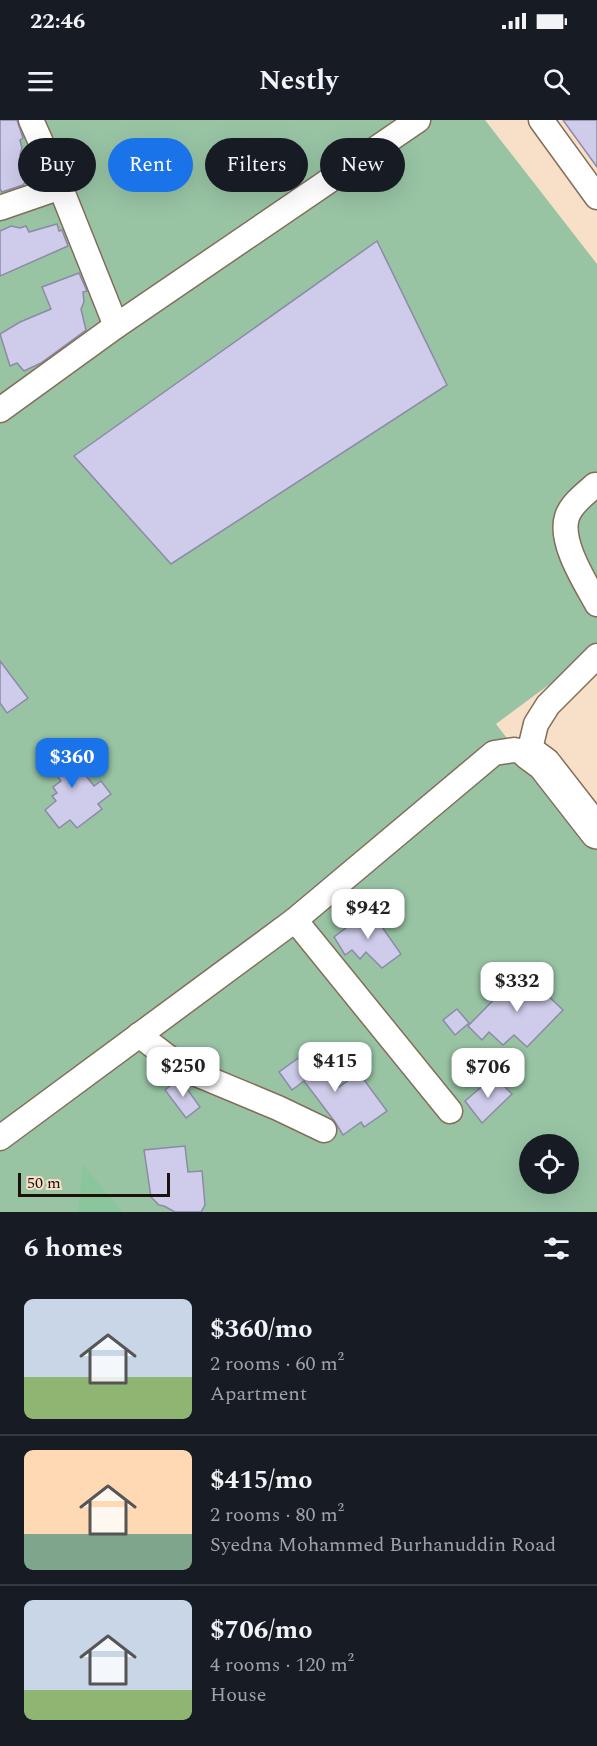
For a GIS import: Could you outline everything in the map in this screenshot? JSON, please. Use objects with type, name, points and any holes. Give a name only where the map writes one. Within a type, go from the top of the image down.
[{"type":"street","points":[[31,120],[39,138]]},
{"type":"street","points":[[0,410],[116,326],[418,120]]},
{"type":"street","points":[[541,120],[597,197]]},
{"type":"street","points":[[0,208],[46,192]]},
{"type":"street","points":[[63,192],[116,326]]},
{"type":"street","points":[[595,485],[573,506],[567,518],[567,536],[574,560],[597,604]]},
{"type":"street","points":[[530,753],[536,724],[548,705],[597,656]]},
{"type":"street","points":[[0,1138],[295,920],[494,753],[514,750],[530,753],[544,764],[597,832]]},
{"type":"street","points":[[295,920],[450,1111]]},
{"type":"street","points":[[139,1035],[173,1061],[194,1073],[324,1130]]},
{"type":"green space","points":[[0,120],[485,120],[597,264],[597,649],[496,724],[522,758],[597,843],[597,1212],[0,1212]]},
{"type":"green space","points":[[83,1165],[123,1212],[78,1212]]},
{"type":"building","points":[[0,120],[17,120],[23,138],[18,138],[18,187],[2,192],[0,189]]},
{"type":"building","points":[[563,120],[597,120],[597,167]]},
{"type":"building","points":[[57,224],[68,246],[0,276],[0,231],[11,226],[20,228],[26,226],[29,232]]},
{"type":"building","points":[[377,241],[447,385],[171,564],[74,456]]},
{"type":"building","points":[[79,273],[87,291],[83,292],[84,302],[81,309],[86,330],[41,363],[24,371],[17,363],[10,366],[0,334],[20,322],[51,309],[42,287]]},
{"type":"building","points":[[0,661],[28,698],[7,713],[0,703]]},
{"type":"building","points":[[58,740],[94,786],[101,781],[111,794],[98,804],[102,809],[77,828],[70,820],[59,828],[45,810],[56,801],[52,796],[57,793],[53,787],[61,781],[40,753]]},
{"type":"building","points":[[370,910],[401,954],[382,968],[366,952],[360,959],[352,950],[345,955],[334,937]]},
{"type":"building","points":[[522,971],[563,1010],[527,1047],[514,1035],[503,1045],[489,1032],[482,1040],[468,1026]]},
{"type":"building","points":[[457,1009],[469,1023],[455,1035],[443,1020]]},
{"type":"building","points":[[311,1049],[339,1087],[359,1073],[387,1111],[364,1127],[361,1122],[343,1135],[304,1081],[292,1090],[279,1072]]},
{"type":"building","points":[[494,1076],[512,1094],[482,1123],[465,1101]]},
{"type":"building","points":[[178,1080],[182,1082],[200,1107],[186,1118],[165,1090]]},
{"type":"building","points":[[185,1146],[188,1172],[202,1171],[205,1205],[201,1212],[175,1212],[159,1205],[151,1197],[144,1150]]}]
